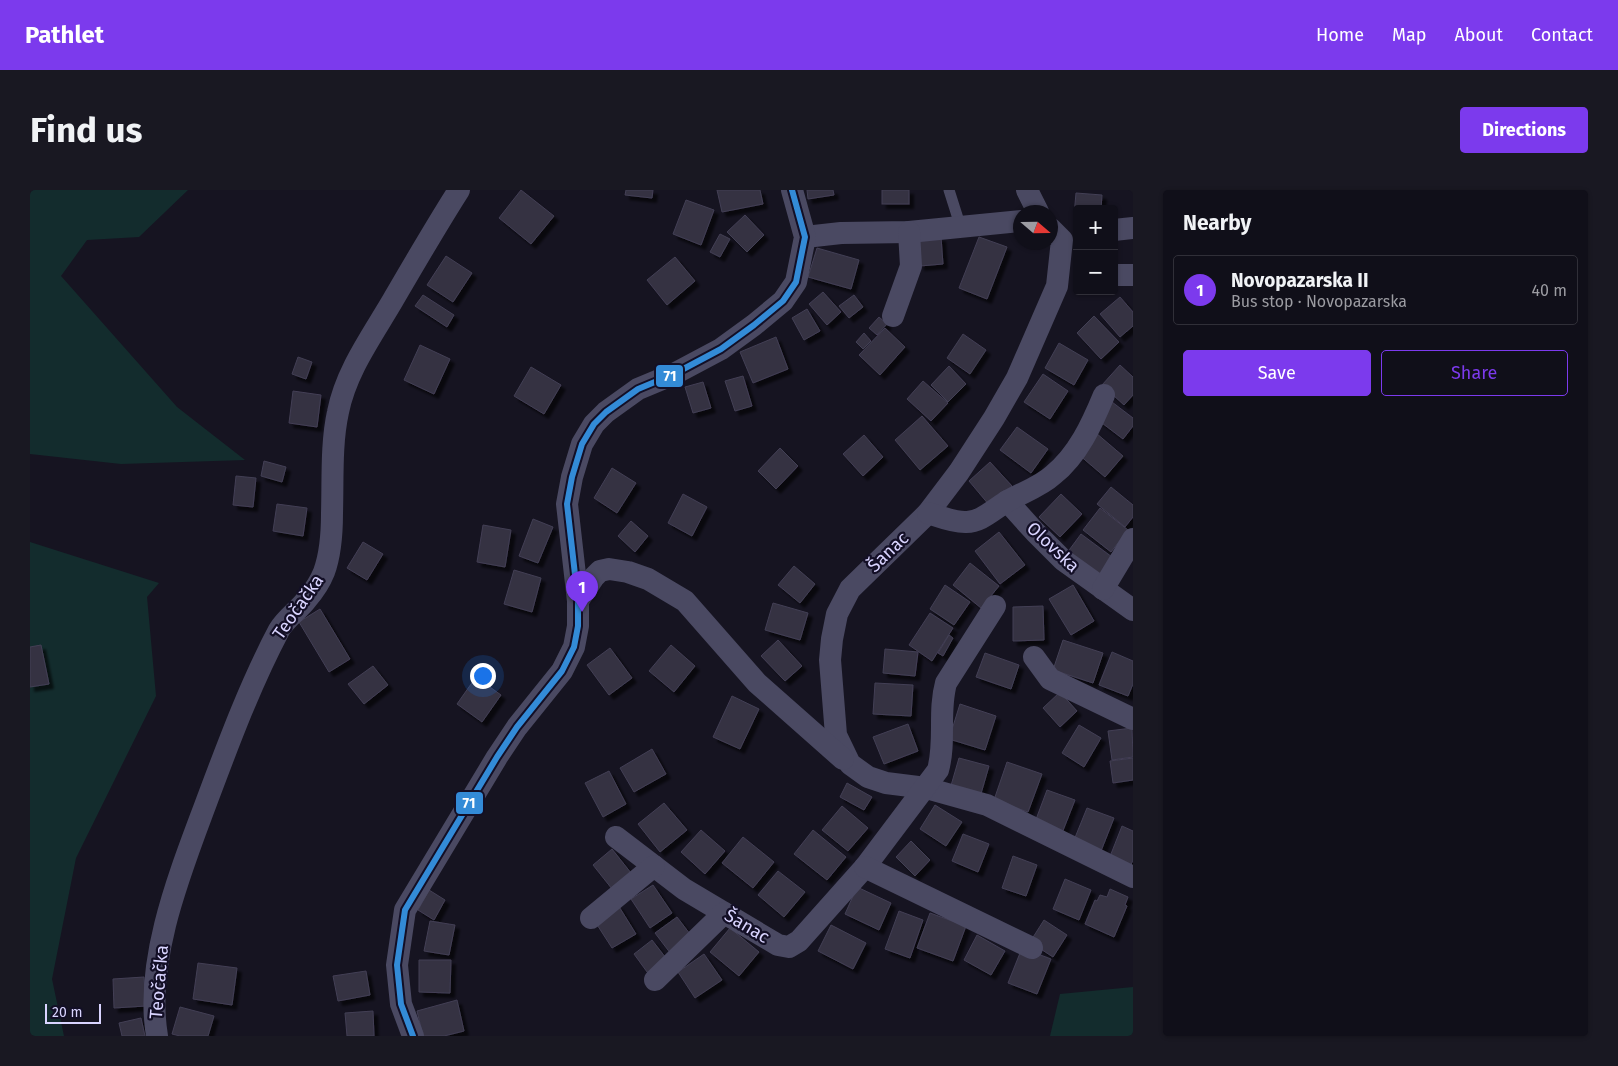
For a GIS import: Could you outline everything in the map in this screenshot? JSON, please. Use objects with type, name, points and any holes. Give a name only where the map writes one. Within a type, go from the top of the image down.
[{"type":"street","name":"Teočačka","points":[[157,1036],[154,1020],[154,1003],[158,967],[165,923],[177,881],[250,690],[281,627],[308,599],[319,583],[330,550],[334,447],[337,413],[344,386],[459,190]]},
{"type":"street","points":[[413,1036],[400,1004],[397,965],[405,910],[497,757],[517,727],[562,671],[574,647],[578,626],[578,601],[567,504],[572,477],[582,444],[594,424],[606,412],[638,389],[674,374],[721,349],[783,301],[796,282],[805,237],[792,190]]},
{"type":"street","points":[[1027,190],[1034,205]]},
{"type":"street","points":[[805,237],[910,232],[1013,222]]},
{"type":"street","points":[[1118,230],[1133,228]]},
{"type":"street","points":[[893,316],[911,266],[910,232]]},
{"type":"street","name":"Šanac","points":[[850,764],[836,735],[832,695],[830,660],[837,614],[850,589],[928,513],[994,418],[1067,284],[1063,235]]},
{"type":"street","points":[[1118,275],[1133,275]]},
{"type":"street","points":[[928,513],[956,521],[975,522],[1007,501],[1052,476],[1072,455],[1093,421],[1104,395]]},
{"type":"street","name":"Olovska","points":[[1007,501],[1063,560],[1133,610]]},
{"type":"street","points":[[1103,589],[1133,539]]},
{"type":"street","points":[[578,601],[594,576],[600,571],[609,569],[628,572],[648,579],[685,601],[757,683],[850,764],[868,777],[886,783],[926,788],[987,806],[1133,877]]},
{"type":"street","name":"Šanac","points":[[616,837],[684,889],[778,945],[789,947],[798,941],[865,867],[938,770],[942,755],[942,698],[946,683],[995,606]]},
{"type":"street","points":[[1034,658],[1050,679],[1133,719]]},
{"type":"street","points":[[591,918],[654,866]]},
{"type":"street","points":[[865,867],[1032,948]]},
{"type":"street","points":[[655,980],[724,913]]},
{"type":"lane","points":[[949,190],[961,228]]},
{"type":"green space","points":[[30,190],[188,190],[139,237],[87,240],[61,276],[177,407],[245,460],[121,464],[30,454]]},
{"type":"green space","points":[[30,542],[159,583],[147,597],[156,696],[76,858],[52,979],[64,1036],[30,1036]]},
{"type":"green space","points":[[1133,987],[1133,1036],[1050,1036],[1060,994]]},
{"type":"building","points":[[521,190],[554,216],[531,244],[499,218]]},
{"type":"building","points":[[626,190],[653,190],[652,198],[625,195]]},
{"type":"building","points":[[717,190],[760,190],[763,204],[722,212]]},
{"type":"building","points":[[807,190],[833,190],[834,195],[808,199]]},
{"type":"building","points":[[882,190],[909,190],[909,204],[882,204]]},
{"type":"building","points":[[1076,193],[1102,195],[1101,205],[1075,205]]},
{"type":"building","points":[[686,200],[714,210],[701,245],[673,234]]},
{"type":"building","points":[[745,215],[764,235],[747,252],[727,232]]},
{"type":"building","points":[[720,234],[730,239],[720,257],[710,252]]},
{"type":"building","points":[[941,237],[943,264],[920,266],[918,238]]},
{"type":"building","points":[[979,237],[1007,247],[987,299],[959,288]]},
{"type":"building","points":[[817,248],[859,260],[851,289],[808,277]]},
{"type":"building","points":[[446,256],[472,273],[453,302],[427,285]]},
{"type":"building","points":[[675,257],[695,281],[667,305],[647,280]]},
{"type":"building","points":[[823,292],[841,312],[827,325],[809,304]]},
{"type":"building","points":[[423,295],[454,315],[447,327],[415,306]]},
{"type":"building","points":[[854,295],[863,307],[849,318],[839,306]]},
{"type":"building","points":[[1120,297],[1133,312],[1133,326],[1120,337],[1100,314]]},
{"type":"building","points":[[807,309],[820,331],[804,340],[792,318]]},
{"type":"building","points":[[1094,316],[1119,342],[1101,359],[1077,333]]},
{"type":"building","points":[[879,317],[887,324],[877,335],[869,328]]},
{"type":"building","points":[[885,328],[905,347],[880,375],[859,355]]},
{"type":"building","points":[[864,333],[871,341],[863,349],[856,342]]},
{"type":"building","points":[[963,334],[986,350],[970,374],[947,358]]},
{"type":"building","points":[[776,337],[788,369],[753,383],[740,352]]},
{"type":"building","points":[[1059,343],[1088,360],[1074,385],[1045,368]]},
{"type":"building","points":[[420,345],[450,359],[434,394],[404,380]]},
{"type":"building","points":[[298,357],[312,362],[306,379],[292,374]]},
{"type":"building","points":[[1120,365],[1133,377],[1133,395],[1124,405],[1102,385]]},
{"type":"building","points":[[949,366],[966,384],[948,402],[931,385]]},
{"type":"building","points":[[531,367],[561,385],[544,414],[514,396]]},
{"type":"building","points":[[1043,374],[1068,391],[1050,419],[1024,402]]},
{"type":"building","points":[[743,376],[752,406],[735,411],[725,381]]},
{"type":"building","points":[[923,381],[948,403],[931,421],[907,399]]},
{"type":"building","points":[[703,382],[711,408],[693,413],[685,387]]},
{"type":"building","points":[[293,391],[321,395],[317,427],[289,423]]},
{"type":"building","points":[[1112,402],[1133,418],[1133,426],[1123,439],[1098,420]]},
{"type":"building","points":[[922,416],[948,446],[920,470],[895,440]]},
{"type":"building","points":[[1017,427],[1048,449],[1031,473],[1000,450]]},
{"type":"building","points":[[1096,433],[1123,456],[1105,477],[1078,454]]},
{"type":"building","points":[[864,435],[883,457],[863,476],[843,454]]},
{"type":"building","points":[[780,448],[798,466],[776,489],[758,471]]},
{"type":"building","points":[[264,461],[286,467],[282,482],[261,476]]},
{"type":"building","points":[[990,462],[1012,486],[990,506],[969,481]]},
{"type":"building","points":[[612,468],[636,483],[617,513],[594,498]]},
{"type":"building","points":[[236,476],[256,478],[253,507],[233,505]]},
{"type":"building","points":[[1111,487],[1133,505],[1133,517],[1125,527],[1097,504]]},
{"type":"building","points":[[683,494],[707,507],[692,536],[668,523]]},
{"type":"building","points":[[1061,494],[1082,514],[1060,537],[1039,517]]},
{"type":"building","points":[[277,504],[307,508],[303,536],[273,531]]},
{"type":"building","points":[[1100,508],[1128,530],[1111,552],[1083,530]]},
{"type":"building","points":[[533,519],[553,527],[538,563],[519,556]]},
{"type":"building","points":[[631,521],[648,536],[635,552],[618,536]]},
{"type":"building","points":[[483,525],[511,530],[505,567],[477,562]]},
{"type":"building","points":[[999,532],[1025,565],[1000,584],[975,551]]},
{"type":"building","points":[[1081,534],[1112,557],[1096,580],[1064,557]]},
{"type":"building","points":[[363,542],[383,554],[367,580],[347,568]]},
{"type":"building","points":[[970,563],[999,586],[981,608],[953,585]]},
{"type":"building","points":[[794,566],[815,584],[800,603],[778,585]]},
{"type":"building","points":[[514,570],[541,578],[532,612],[504,604]]},
{"type":"building","points":[[945,585],[970,602],[954,625],[930,609]]},
{"type":"building","points":[[1073,585],[1094,621],[1071,635],[1049,599]]},
{"type":"building","points":[[773,603],[808,613],[800,640],[765,630]]},
{"type":"building","points":[[1043,606],[1044,640],[1013,641],[1013,607]]},
{"type":"building","points":[[320,609],[350,659],[329,672],[299,622]]},
{"type":"building","points":[[930,613],[953,628],[932,661],[909,645]]},
{"type":"building","points":[[949,635],[953,638],[943,656],[938,653]]},
{"type":"building","points":[[778,640],[802,666],[785,681],[761,656]]},
{"type":"building","points":[[1063,640],[1103,653],[1093,683],[1053,670]]},
{"type":"building","points":[[41,645],[49,684],[30,687],[30,647]]},
{"type":"building","points":[[671,645],[695,666],[674,692],[649,671]]},
{"type":"building","points":[[610,648],[632,678],[609,695],[587,665]]},
{"type":"building","points":[[885,649],[918,652],[915,676],[883,673]]},
{"type":"building","points":[[1112,652],[1133,661],[1133,684],[1128,696],[1099,685]]},
{"type":"building","points":[[985,653],[1019,665],[1011,689],[976,677]]},
{"type":"building","points":[[373,666],[388,685],[364,704],[348,684]]},
{"type":"building","points":[[476,677],[501,695],[482,722],[457,704]]},
{"type":"building","points":[[875,683],[913,685],[911,716],[873,714]]},
{"type":"building","points":[[1060,692],[1077,711],[1060,727],[1043,708]]},
{"type":"building","points":[[732,696],[759,709],[740,749],[713,737]]},
{"type":"building","points":[[960,704],[996,716],[985,750],[949,739]]},
{"type":"building","points":[[908,724],[918,751],[884,764],[873,737]]},
{"type":"building","points":[[1079,725],[1101,738],[1084,767],[1062,753]]},
{"type":"building","points":[[1132,728],[1133,757],[1112,760],[1108,731]]},
{"type":"building","points":[[652,749],[666,774],[634,792],[620,768]]},
{"type":"building","points":[[959,758],[989,766],[980,797],[950,789]]},
{"type":"building","points":[[1133,758],[1133,780],[1113,783],[1110,761]]},
{"type":"building","points":[[1007,762],[1042,774],[1028,812],[994,800]]},
{"type":"building","points":[[609,771],[626,804],[603,817],[585,783]]},
{"type":"building","points":[[847,783],[872,797],[864,810],[840,797]]},
{"type":"building","points":[[1047,790],[1075,800],[1062,833],[1035,822]]},
{"type":"building","points":[[664,803],[687,830],[660,852],[638,824]]},
{"type":"building","points":[[935,805],[962,822],[946,846],[920,829]]},
{"type":"building","points":[[842,806],[868,828],[848,851],[822,830]]},
{"type":"building","points":[[1087,808],[1114,818],[1099,856],[1072,845]]},
{"type":"building","points":[[1122,826],[1133,831],[1133,860],[1130,867],[1109,859]]},
{"type":"building","points":[[701,830],[725,851],[705,874],[681,852]]},
{"type":"building","points":[[813,830],[846,857],[827,880],[794,854]]},
{"type":"building","points":[[963,834],[989,844],[978,872],[952,861]]},
{"type":"building","points":[[743,837],[774,862],[753,888],[722,863]]},
{"type":"building","points":[[911,841],[930,860],[915,876],[896,857]]},
{"type":"building","points":[[612,849],[635,878],[616,894],[593,865]]},
{"type":"building","points":[[1013,856],[1037,865],[1026,896],[1002,888]]},
{"type":"building","points":[[778,871],[805,892],[784,917],[758,895]]},
{"type":"building","points":[[1065,879],[1091,890],[1079,920],[1053,909]]},
{"type":"building","points":[[653,885],[672,913],[650,928],[631,899]]},
{"type":"building","points":[[857,887],[891,903],[879,930],[845,914]]},
{"type":"building","points":[[1110,889],[1128,897],[1125,905],[1127,906],[1114,937],[1085,924],[1095,900],[1097,901],[1100,895],[1107,897]]},
{"type":"building","points":[[429,890],[445,900],[434,920],[418,910]]},
{"type":"building","points":[[618,905],[636,934],[612,948],[594,920]]},
{"type":"building","points":[[899,911],[923,920],[910,958],[885,949]]},
{"type":"building","points":[[930,913],[966,926],[953,961],[917,948]]},
{"type":"building","points":[[677,917],[693,938],[671,954],[655,933]]},
{"type":"building","points":[[1044,920],[1067,935],[1053,957],[1030,942]]},
{"type":"building","points":[[430,921],[455,925],[449,955],[424,951]]},
{"type":"building","points":[[831,925],[866,943],[853,969],[818,951]]},
{"type":"building","points":[[730,928],[759,952],[739,976],[710,952]]},
{"type":"building","points":[[977,935],[1005,951],[991,975],[964,960]]},
{"type":"building","points":[[652,940],[669,962],[650,976],[634,954]]},
{"type":"building","points":[[1022,948],[1051,959],[1037,994],[1008,983]]},
{"type":"building","points":[[704,954],[722,980],[695,998],[678,972]]},
{"type":"building","points":[[419,960],[451,960],[450,993],[419,992]]},
{"type":"building","points":[[198,963],[237,968],[232,1005],[193,999]]},
{"type":"building","points":[[366,971],[370,995],[338,1001],[333,976]]},
{"type":"building","points":[[144,977],[146,1006],[114,1008],[113,979]]},
{"type":"building","points":[[457,1000],[464,1031],[444,1036],[423,1036],[417,1011]]},
{"type":"building","points":[[180,1007],[214,1016],[208,1036],[180,1036],[172,1034]]},
{"type":"building","points":[[373,1011],[374,1036],[347,1036],[345,1013]]},
{"type":"building","points":[[141,1018],[145,1036],[122,1036],[119,1023]]},
{"type":"transit line","name":"71","points":[[413,1036],[401,1004],[397,965],[405,910],[497,757],[517,727],[562,671],[574,647],[578,626],[578,601],[567,504],[572,477],[582,444],[594,424],[606,412],[638,389],[674,374],[721,349],[783,301],[796,282],[805,237],[792,190]]},
{"type":"place","name":"Novopazarska II","points":[[582,612]]}]
